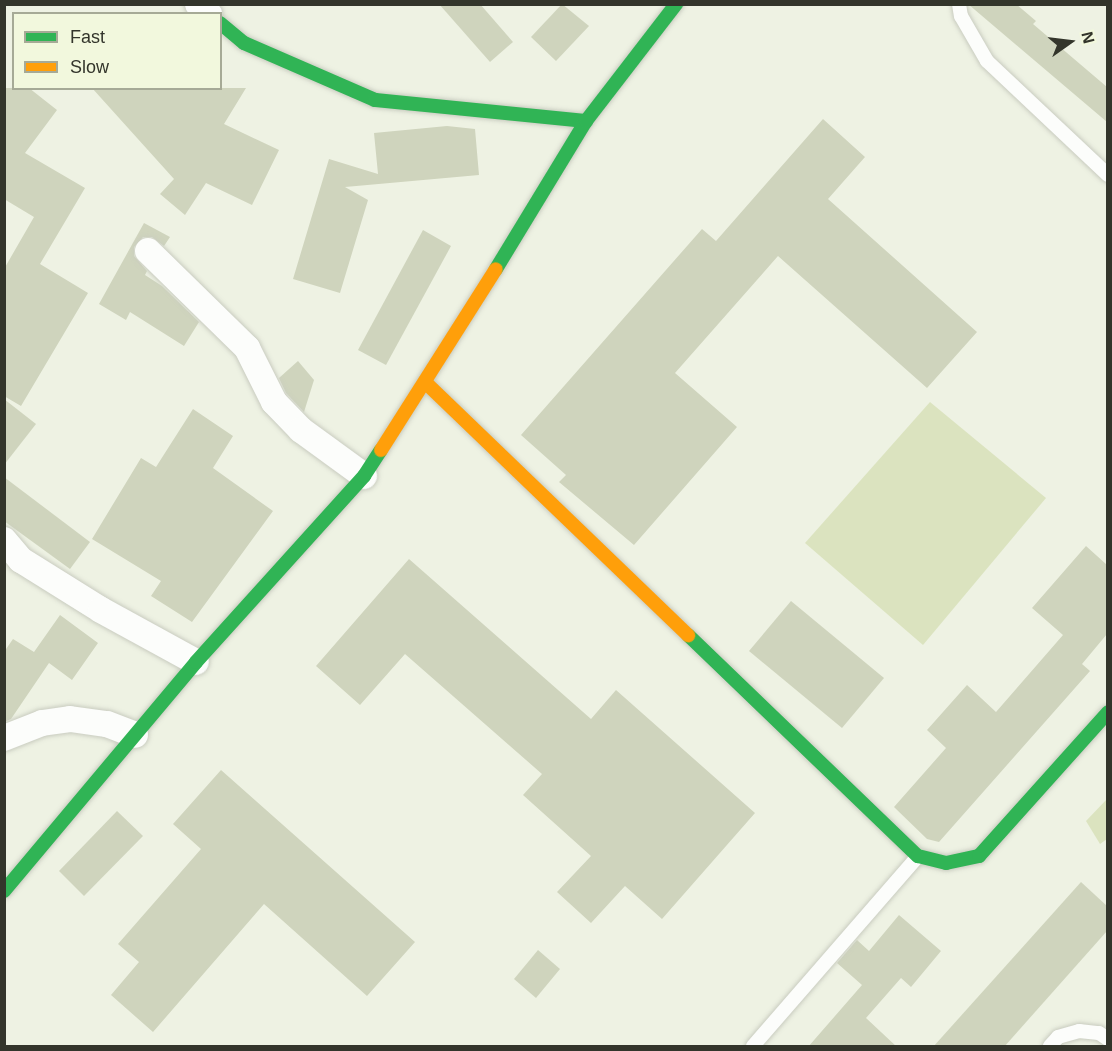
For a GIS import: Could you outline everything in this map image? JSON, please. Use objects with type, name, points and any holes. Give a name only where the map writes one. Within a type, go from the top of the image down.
[{"type":"street","points":[[4,891],[196,662],[363,476],[426,383],[586,122],[676,4]]},
{"type":"street","points":[[222,25],[244,43],[375,100],[586,122]]},
{"type":"street","points":[[148,251],[247,348],[262,382],[281,409],[301,430],[363,476]]},
{"type":"street","points":[[426,383],[918,856],[946,863],[979,856],[1107,712]]},
{"type":"street","points":[[4,540],[21,560],[101,610],[196,662]]},
{"type":"street","points":[[4,738],[42,723],[70,718],[107,724],[135,735]]},
{"type":"lane","points":[[959,4],[961,16],[987,61],[1107,176]]},
{"type":"lane","points":[[753,1047],[918,856]]},
{"type":"lane","points":[[1050,1047],[1058,1037],[1079,1031],[1099,1033],[1107,1038]]},
{"type":"green space","points":[[930,402],[1046,498],[923,645],[805,543]]},
{"type":"green space","points":[[1107,799],[1107,839],[1100,844],[1086,821]]},
{"type":"building","points":[[439,4],[480,4],[513,42],[490,62]]},
{"type":"building","points":[[562,4],[589,26],[556,61],[531,37]]},
{"type":"building","points":[[968,4],[1016,4],[1036,21],[1033,24],[1107,87],[1107,122]]},
{"type":"building","points":[[4,88],[32,90],[57,110],[25,153],[85,188],[40,264],[88,293],[21,406],[4,396],[4,269],[34,217],[4,199]]},
{"type":"building","points":[[246,88],[224,124],[279,150],[252,205],[206,183],[185,215],[160,194],[174,179],[94,90]]},
{"type":"building","points":[[823,119],[865,157],[828,199],[977,332],[927,388],[778,256],[675,373],[737,427],[634,545],[559,482],[566,475],[521,435],[702,229],[716,241]]},
{"type":"building","points":[[447,126],[475,129],[479,175],[345,187],[368,200],[340,293],[293,279],[329,159],[378,174],[374,133]]},
{"type":"building","points":[[144,223],[170,237],[164,246],[152,237],[143,237],[134,247],[134,256],[147,271],[145,275],[162,286],[199,322],[184,346],[130,312],[126,320],[99,304]]},
{"type":"building","points":[[423,230],[451,246],[386,365],[358,350]]},
{"type":"building","points":[[298,361],[314,380],[304,412],[286,393],[279,378]]},
{"type":"building","points":[[4,399],[36,424],[4,465]]},
{"type":"building","points":[[193,409],[233,436],[213,468],[273,511],[192,622],[151,596],[161,581],[92,539],[141,458],[156,467]]},
{"type":"building","points":[[4,477],[90,542],[70,569],[4,521]]},
{"type":"building","points":[[1086,546],[1107,565],[1107,634],[1082,664],[1090,671],[939,842],[927,839],[894,807],[946,748],[927,730],[967,685],[996,712],[1063,635],[1032,608]]},
{"type":"building","points":[[409,559],[591,719],[616,690],[755,813],[662,919],[625,886],[591,923],[557,892],[591,856],[523,795],[542,774],[405,654],[360,705],[316,666]]},
{"type":"building","points":[[791,601],[884,678],[842,728],[749,651]]},
{"type":"building","points":[[60,615],[98,643],[72,680],[49,663],[11,719],[4,722],[4,652],[13,639],[34,652]]},
{"type":"building","points":[[221,770],[415,942],[367,996],[264,904],[153,1032],[111,995],[139,962],[118,944],[201,849],[173,824]]},
{"type":"building","points":[[117,811],[143,836],[84,896],[59,871]]},
{"type":"building","points":[[1081,882],[1107,906],[1107,931],[1004,1047],[933,1047]]},
{"type":"building","points":[[899,915],[941,951],[911,987],[901,978],[866,1018],[897,1047],[808,1047],[862,985],[837,963],[857,940],[869,951]]},
{"type":"building","points":[[538,950],[560,969],[536,998],[514,979]]},
{"type":"traffic: fast","points":[[496,269],[586,121],[676,4]]},
{"type":"traffic: fast","points":[[222,25],[244,43],[375,100],[586,121]]},
{"type":"traffic: fast","points":[[4,891],[196,662],[364,476],[381,450]]},
{"type":"traffic: fast","points":[[688,635],[918,856],[946,863],[979,856],[1108,712]]},
{"type":"traffic: slow","points":[[381,450],[496,269]]},
{"type":"traffic: slow","points":[[426,383],[688,635]]}]
